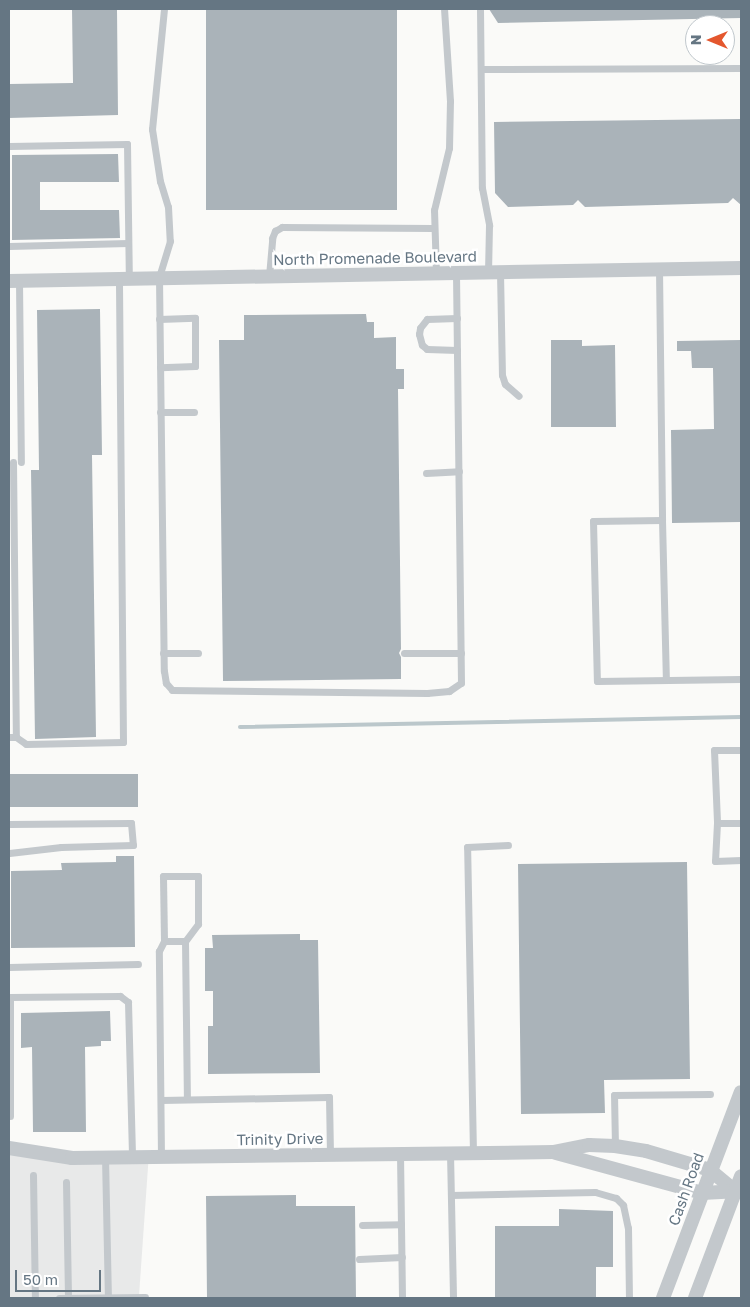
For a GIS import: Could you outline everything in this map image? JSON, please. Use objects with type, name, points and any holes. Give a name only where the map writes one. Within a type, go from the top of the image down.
[{"type":"street","name":"North Promenade Boulevard","points":[[14,281],[741,268]]},
{"type":"street","name":"Cash Road","points":[[664,1298],[710,1170],[741,1092]]},
{"type":"street","name":"Trinity Drive","points":[[9,1148],[72,1158],[552,1152],[589,1145],[615,1146],[646,1151],[710,1170],[738,1193]]},
{"type":"street","name":"Trinity Drive","points":[[552,1152],[702,1193],[738,1193]]},
{"type":"street","points":[[695,1298],[738,1193],[741,1176]]},
{"type":"lane","points":[[164,9],[152,129],[160,181],[168,207],[170,241],[159,278],[159,319],[163,653],[166,683],[172,690],[353,693],[449,691],[461,683],[456,273]]},
{"type":"lane","points":[[436,273],[433,228],[434,210],[449,148],[450,100],[444,9]]},
{"type":"lane","points":[[480,9],[482,188],[489,225],[502,376],[505,384],[519,396]]},
{"type":"lane","points":[[481,69],[741,68]]},
{"type":"lane","points":[[9,146],[127,144],[128,243],[124,279],[123,742],[26,744],[12,737],[12,462]]},
{"type":"lane","points":[[270,276],[272,238],[275,231],[282,227],[433,228]]},
{"type":"lane","points":[[9,246],[128,243]]},
{"type":"lane","points":[[659,269],[666,680]]},
{"type":"lane","points":[[14,281],[21,462]]},
{"type":"lane","points":[[159,319],[195,318],[196,366],[160,367]]},
{"type":"lane","points":[[457,318],[427,319],[420,328],[419,334],[422,345],[427,349],[457,350]]},
{"type":"lane","points":[[160,412],[194,412]]},
{"type":"lane","points":[[426,473],[459,472]]},
{"type":"lane","points":[[662,520],[593,521],[597,681],[741,679]]},
{"type":"lane","points":[[163,653],[198,653]]},
{"type":"lane","points":[[404,653],[461,653]]},
{"type":"lane","points":[[741,750],[714,750],[717,823],[715,861],[741,860]]},
{"type":"lane","points":[[9,824],[131,823],[132,845],[61,847],[9,853]]},
{"type":"lane","points":[[717,823],[741,823]]},
{"type":"lane","points":[[473,1153],[467,847],[508,845]]},
{"type":"lane","points":[[161,1157],[159,951],[164,941],[163,876],[198,876],[198,924],[184,941],[187,1099]]},
{"type":"lane","points":[[164,941],[184,941]]},
{"type":"lane","points":[[9,967],[138,964]]},
{"type":"lane","points":[[10,1116],[9,997],[120,996],[128,1002],[132,1157]]},
{"type":"lane","points":[[615,1146],[614,1095],[710,1094]]},
{"type":"lane","points":[[161,1100],[329,1097],[330,1155]]},
{"type":"lane","points":[[450,1153],[453,1298]]},
{"type":"lane","points":[[400,1154],[402,1298]]},
{"type":"lane","points":[[105,1157],[108,1297]]},
{"type":"lane","points":[[33,1175],[35,1298]]},
{"type":"lane","points":[[66,1182],[68,1298]]},
{"type":"lane","points":[[451,1195],[595,1192],[616,1198],[623,1206],[628,1228],[629,1298]]},
{"type":"lane","points":[[362,1225],[401,1224]]},
{"type":"lane","points":[[359,1259],[402,1257]]},
{"type":"lane","points":[[59,1298],[145,1297]]},
{"type":"shaded area","points":[[9,1148],[149,1158],[139,1298],[9,1298]]},
{"type":"building","points":[[72,9],[117,9],[118,115],[9,118],[9,84],[73,83]]},
{"type":"building","points":[[206,9],[397,9],[397,210],[206,210]]},
{"type":"building","points":[[489,9],[741,9],[741,18],[735,18],[735,15],[685,15],[685,19],[498,23]]},
{"type":"building","points":[[741,119],[741,205],[733,198],[728,203],[585,207],[578,200],[573,205],[508,207],[495,193],[494,122]]},
{"type":"building","points":[[118,154],[119,182],[40,182],[40,210],[119,210],[120,238],[12,240],[12,155]]},
{"type":"building","points":[[100,309],[102,455],[92,455],[96,737],[35,739],[31,470],[39,470],[37,310]]},
{"type":"building","points":[[366,314],[367,322],[374,322],[374,338],[396,337],[396,369],[404,369],[404,389],[398,389],[401,649],[399,653],[401,657],[401,679],[223,681],[219,340],[244,340],[244,315]]},
{"type":"building","points":[[551,340],[582,340],[582,346],[615,345],[616,427],[551,427]]},
{"type":"building","points":[[741,340],[741,522],[672,523],[671,430],[714,429],[713,368],[692,368],[691,351],[677,351],[677,341]]},
{"type":"building","points":[[9,774],[138,774],[138,807],[9,807]]},
{"type":"building","points":[[116,856],[134,856],[135,947],[11,948],[11,871],[62,870],[61,863],[116,862]]},
{"type":"building","points":[[687,862],[690,1079],[604,1080],[605,1113],[521,1114],[518,864]]},
{"type":"building","points":[[300,934],[300,940],[318,940],[320,1073],[208,1074],[208,1026],[213,1026],[213,991],[205,991],[205,948],[213,948],[212,935]]},
{"type":"building","points":[[110,1011],[111,1041],[101,1041],[101,1046],[85,1047],[86,1132],[33,1132],[32,1047],[21,1048],[21,1013]]},
{"type":"building","points":[[296,1195],[296,1206],[355,1206],[356,1298],[207,1298],[206,1196]]},
{"type":"building","points":[[559,1209],[613,1211],[613,1267],[596,1267],[596,1298],[495,1298],[495,1226],[559,1226]]},
{"type":"waterway","points":[[240,727],[741,717]]}]
